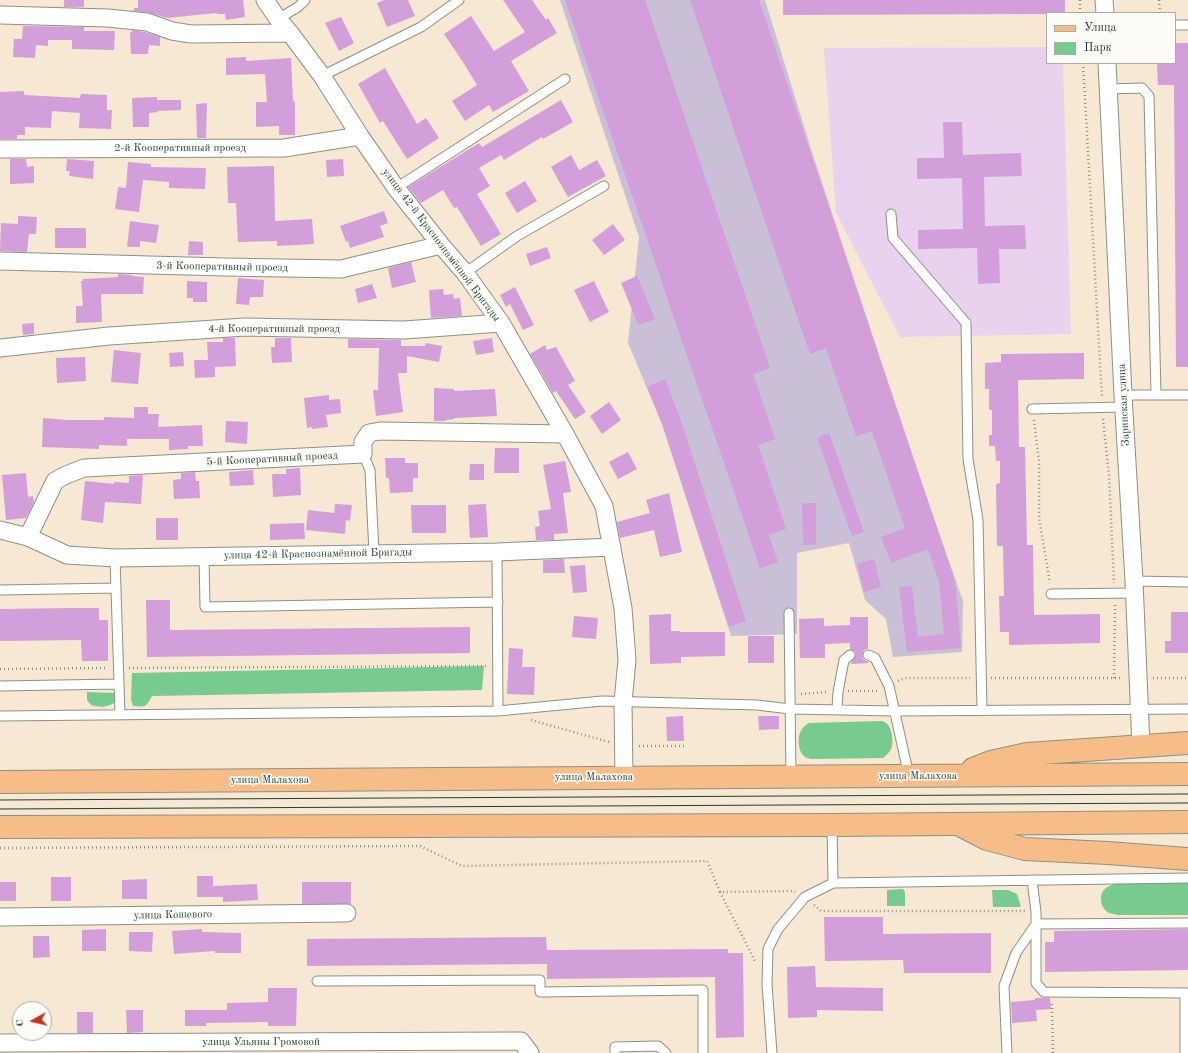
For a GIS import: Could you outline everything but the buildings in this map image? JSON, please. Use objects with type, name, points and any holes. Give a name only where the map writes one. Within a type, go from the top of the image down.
[{"type":"main road","points":[[957,776],[991,762],[1026,754],[1188,743]]},
{"type":"main road","name":"улица Малахова","points":[[0,782],[1188,774]]},
{"type":"main road","points":[[0,827],[832,825],[1188,822]]},
{"type":"main road","points":[[957,824],[986,839],[1025,848],[1188,859]]},
{"type":"street","name":"улица 42-й Краснознамённой Бригады","points":[[265,0],[322,76],[360,136],[396,188],[441,246],[465,273],[501,323],[565,434],[604,506],[623,608],[626,660],[623,702],[624,777]]},
{"type":"street","points":[[1104,0],[1105,12]]},
{"type":"street","points":[[0,15],[108,18],[147,22],[172,31],[191,34],[290,33]]},
{"type":"street","name":"Заринская улица","points":[[1107,64],[1141,746]]},
{"type":"street","name":"2-й Кооперативный проезд","points":[[0,149],[284,148],[360,136]]},
{"type":"street","name":"3-й Кооперативный проезд","points":[[0,261],[341,269],[441,246]]},
{"type":"street","name":"4-й Кооперативный проезд","points":[[0,348],[109,336],[245,327],[404,330],[501,323]]},
{"type":"street","points":[[364,454],[363,442],[369,434],[380,431],[565,434]]},
{"type":"street","name":"5-й Кооперативный проезд","points":[[28,537],[55,481],[84,468],[364,454]]},
{"type":"street","points":[[0,530],[28,537]]},
{"type":"street","name":"улица 42-й Краснознамённой Бригады","points":[[28,537],[67,555],[115,558],[497,552],[612,547]]},
{"type":"street","name":"улица Кошевого","points":[[0,917],[347,913]]},
{"type":"street","name":"улица Ульяны Громовой","points":[[0,1043],[526,1047]]},
{"type":"lane","points":[[278,19],[298,7],[305,0]]},
{"type":"lane","points":[[322,76],[421,27],[459,0]]},
{"type":"lane","points":[[1176,26],[1188,25]]},
{"type":"lane","points":[[396,188],[565,80]]},
{"type":"lane","points":[[1108,89],[1142,88],[1149,96],[1156,395]]},
{"type":"lane","points":[[465,273],[517,236],[604,186]]},
{"type":"lane","points":[[891,214],[893,238],[966,323],[968,459],[978,520],[982,710]]},
{"type":"lane","points":[[1032,409],[1102,407],[1123,401],[1156,395],[1188,395]]},
{"type":"lane","points":[[364,454],[370,470],[374,553]]},
{"type":"lane","points":[[497,552],[498,711]]},
{"type":"lane","points":[[204,556],[205,607],[498,602]]},
{"type":"lane","points":[[115,558],[120,715]]},
{"type":"lane","points":[[1052,594],[1115,593],[1134,587],[1188,582]]},
{"type":"lane","points":[[0,590],[116,588]]},
{"type":"lane","points":[[789,613],[791,777]]},
{"type":"lane","points":[[837,709],[838,692],[844,660],[850,655]]},
{"type":"lane","points":[[868,655],[875,658],[889,686],[909,776]]},
{"type":"lane","points":[[0,686],[119,684]]},
{"type":"lane","points":[[0,716],[498,711],[602,701],[757,705],[790,709],[895,711],[1188,709]]},
{"type":"lane","points":[[832,825],[833,883]]},
{"type":"lane","points":[[772,1053],[768,984],[768,949],[778,928],[805,897],[833,883],[1188,878]]},
{"type":"lane","points":[[1032,880],[1036,912],[1036,983],[1044,992],[1186,993],[1185,1053]]},
{"type":"lane","points":[[1036,924],[1188,923]]},
{"type":"lane","points":[[1007,1053],[1004,986],[1016,953],[1036,924]]},
{"type":"lane","points":[[317,981],[540,980],[540,992],[703,990],[703,1053]]},
{"type":"lane","points":[[615,1053],[615,1047],[658,1046],[666,1053]]},
{"type":"path","points":[[1080,0],[1080,12]]},
{"type":"path","points":[[1159,0],[1160,12]]},
{"type":"path","points":[[1083,64],[1102,407],[1109,475],[1115,593],[1114,678]]},
{"type":"path","points":[[1032,409],[1039,462],[1039,518],[1052,594]]},
{"type":"path","points":[[0,669],[498,666]]},
{"type":"path","points":[[790,709],[801,693],[879,690],[905,678],[1121,678]]},
{"type":"path","points":[[1153,678],[1188,678]]},
{"type":"path","points":[[528,719],[624,746],[685,746]]},
{"type":"path","points":[[0,848],[420,846],[462,866],[707,862],[720,892],[768,984]]},
{"type":"path","points":[[720,892],[794,891],[805,897],[821,911],[1036,912]]},
{"type":"path","points":[[1052,992],[1053,1053]]},
{"type":"shaded area","points":[[560,0],[765,0],[811,149],[917,470],[963,601],[962,652],[893,657],[886,619],[865,600],[849,543],[797,553],[797,634],[731,636],[662,424],[628,343],[639,237]]},
{"type":"shaded area","points":[[1046,47],[1046,64],[1063,64],[1071,334],[900,337],[836,213],[824,48]]},
{"type":"green space","points":[[484,666],[482,690],[152,696],[145,706],[133,706],[131,699],[132,673]]},
{"type":"green space","points":[[87,692],[115,693],[114,703],[102,707],[91,705],[87,700]]},
{"type":"green space","points":[[882,721],[887,723],[892,734],[891,750],[883,758],[811,759],[805,757],[800,751],[799,735],[803,728],[809,723]]},
{"type":"green space","points":[[1119,883],[1188,883],[1188,915],[1118,915],[1109,913],[1104,908],[1101,901],[1103,891],[1112,885]]},
{"type":"green space","points":[[903,889],[905,892],[905,906],[887,906],[887,890]]},
{"type":"green space","points":[[992,890],[1008,890],[1017,894],[1021,907],[993,907]]},
{"type":"tram line","points":[[0,800],[1188,794]]},
{"type":"tram line","points":[[0,809],[1188,803]]}]
